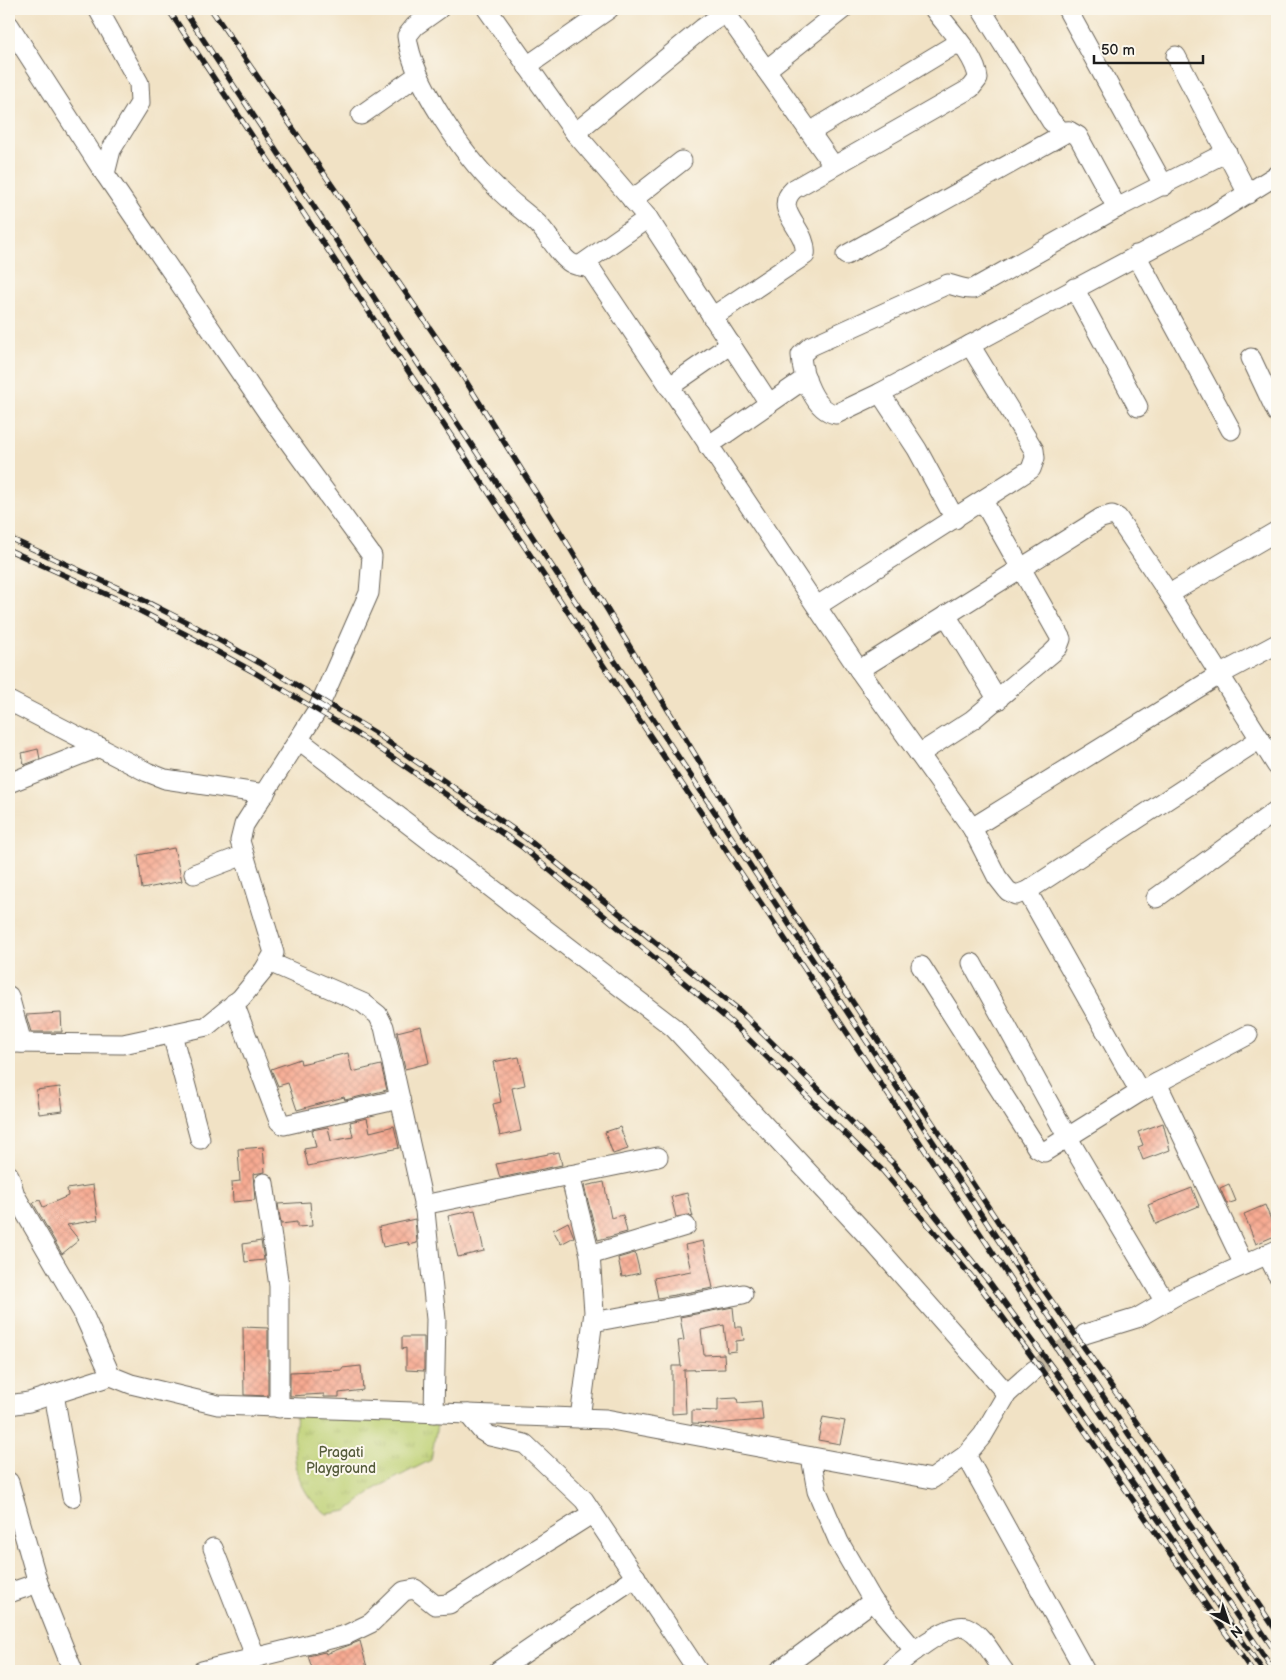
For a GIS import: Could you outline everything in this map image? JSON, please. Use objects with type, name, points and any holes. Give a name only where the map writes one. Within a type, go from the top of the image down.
[{"type":"street","points":[[98,9],[139,83],[140,103],[110,150],[105,174]]},
{"type":"street","points":[[439,9],[415,26],[407,36],[409,51],[418,75],[460,146],[498,190],[538,224],[564,257],[574,265],[582,264],[648,218]]},
{"type":"street","points":[[527,66],[609,9]]},
{"type":"street","points":[[766,70],[843,9]]},
{"type":"street","points":[[712,316],[805,255],[806,246],[784,206],[786,197],[833,165],[971,88],[978,79],[978,69],[934,9]]},
{"type":"street","points":[[981,9],[1051,121],[1061,131],[1069,131],[1078,136],[1117,208]]},
{"type":"street","points":[[1067,9],[1164,186]]},
{"type":"street","points":[[575,133],[727,10],[766,70],[833,165]]},
{"type":"street","points":[[492,11],[527,66],[575,133],[648,218],[769,403]]},
{"type":"street","points":[[9,25],[105,174],[268,413],[372,556],[369,593],[318,709],[244,826],[240,841],[274,952],[234,1004],[207,1026],[124,1044],[16,1043],[9,996]]},
{"type":"street","points":[[810,132],[959,42]]},
{"type":"street","points":[[1176,56],[1248,194]]},
{"type":"street","points":[[361,115],[418,75]]},
{"type":"street","points":[[846,255],[1069,131]]},
{"type":"street","points":[[1226,152],[1164,186],[1117,208],[973,289],[965,290],[948,284],[811,346],[801,355],[806,378],[821,407],[828,413],[836,414],[880,393],[1208,218],[1277,175]]},
{"type":"street","points":[[632,200],[682,161]]},
{"type":"street","points":[[1136,255],[1231,430]]},
{"type":"street","points":[[582,264],[591,269],[859,670],[972,828],[997,877],[1008,891],[1016,895],[1027,891],[1260,739]]},
{"type":"street","points":[[1074,288],[1138,407]]},
{"type":"street","points":[[669,387],[731,344]]},
{"type":"street","points":[[817,606],[1031,469],[1035,458],[1031,445],[970,344]]},
{"type":"street","points":[[1252,358],[1277,412]]},
{"type":"street","points":[[708,446],[806,378]]},
{"type":"street","points":[[880,393],[917,449],[955,518]]},
{"type":"street","points":[[919,754],[972,720],[998,700],[1052,653],[1058,646],[1060,639],[983,501]]},
{"type":"street","points":[[859,670],[1101,518],[1112,515],[1118,518],[1169,594],[1277,766]]},
{"type":"street","points":[[1169,594],[1277,531]]},
{"type":"street","points":[[946,614],[998,700]]},
{"type":"street","points":[[972,828],[1220,675],[1277,644]]},
{"type":"street","points":[[9,701],[147,772],[165,779],[265,794]]},
{"type":"street","points":[[299,740],[674,1028],[874,1243],[1008,1394]]},
{"type":"street","points":[[9,782],[100,747]]},
{"type":"street","points":[[1156,898],[1277,810]]},
{"type":"street","points":[[194,874],[244,856]]},
{"type":"street","points":[[1027,891],[1140,1092]]},
{"type":"street","points":[[268,962],[363,1004],[378,1015],[384,1027],[429,1239],[436,1319],[434,1413]]},
{"type":"street","points":[[972,963],[1068,1138],[1165,1302]]},
{"type":"street","points":[[921,966],[1037,1148],[1044,1152],[1140,1092],[1248,1035]]},
{"type":"street","points":[[234,1004],[279,1121],[284,1125],[400,1099]]},
{"type":"street","points":[[172,1034],[200,1139]]},
{"type":"street","points":[[1156,1083],[1244,1265]]},
{"type":"street","points":[[423,1204],[658,1157]]},
{"type":"street","points":[[9,1175],[15,1195],[82,1311],[111,1376]]},
{"type":"street","points":[[570,1175],[590,1255],[593,1322],[580,1418]]},
{"type":"street","points":[[264,1183],[279,1286],[279,1408]]},
{"type":"street","points":[[590,1255],[686,1226]]},
{"type":"street","points":[[1085,1334],[1137,1318],[1165,1302],[1272,1252],[1277,1274]]},
{"type":"street","points":[[593,1322],[743,1294]]},
{"type":"street","points":[[9,1404],[29,1402],[111,1376],[131,1384],[218,1405],[606,1419],[932,1479],[966,1455],[983,1435],[1008,1394],[1034,1370]]},
{"type":"street","points":[[54,1394],[72,1497]]},
{"type":"street","points":[[468,1414],[482,1431],[490,1436],[525,1444],[584,1500],[698,1671]]},
{"type":"street","points":[[966,1455],[1084,1671]]},
{"type":"street","points":[[811,1457],[816,1491],[839,1542],[873,1601],[915,1651]]},
{"type":"street","points":[[9,1482],[13,1514],[73,1671]]},
{"type":"street","points":[[202,1671],[346,1635],[371,1623],[404,1591],[415,1589],[435,1606],[449,1604],[593,1513]]},
{"type":"street","points":[[213,1548],[256,1658]]},
{"type":"street","points":[[498,1671],[636,1577]]},
{"type":"street","points":[[9,1592],[38,1583]]},
{"type":"street","points":[[779,1671],[873,1601]]},
{"type":"street","points":[[891,1671],[915,1651],[956,1626],[966,1627],[977,1635],[1004,1671]]},
{"type":"green space","name":"Pragati Playground","points":[[296,1414],[438,1419],[431,1460],[376,1488],[347,1511],[327,1514],[315,1504],[301,1482],[297,1469],[294,1443]]},
{"type":"building","points":[[38,749],[40,759],[24,765],[22,753]]},
{"type":"building","points":[[174,848],[182,881],[142,889],[138,855]]},
{"type":"building","points":[[61,1013],[62,1032],[31,1032],[26,1015]]},
{"type":"building","points":[[421,1026],[429,1063],[405,1069],[397,1032]]},
{"type":"building","points":[[348,1053],[352,1072],[381,1065],[387,1090],[345,1100],[344,1097],[297,1110],[288,1083],[278,1086],[271,1069],[300,1059],[301,1064]]},
{"type":"building","points":[[519,1057],[525,1085],[512,1088],[521,1131],[500,1136],[493,1104],[501,1102],[493,1062]]},
{"type":"building","points":[[60,1087],[63,1111],[39,1114],[36,1090]]},
{"type":"building","points":[[367,1118],[370,1132],[394,1126],[399,1148],[308,1166],[304,1149],[316,1147],[312,1130],[328,1127],[331,1141],[353,1137],[350,1122]]},
{"type":"building","points":[[1163,1123],[1170,1150],[1143,1160],[1138,1147],[1143,1145],[1138,1132]]},
{"type":"building","points":[[620,1127],[628,1149],[613,1154],[605,1132]]},
{"type":"building","points":[[263,1147],[265,1172],[253,1174],[255,1200],[233,1202],[232,1182],[240,1181],[238,1149]]},
{"type":"building","points":[[559,1152],[562,1165],[500,1178],[496,1164]]},
{"type":"building","points":[[604,1182],[611,1218],[623,1215],[627,1232],[598,1240],[584,1186]]},
{"type":"building","points":[[1229,1184],[1236,1201],[1227,1204],[1220,1188]]},
{"type":"building","points":[[93,1185],[98,1220],[67,1225],[79,1240],[62,1254],[33,1203],[40,1200],[43,1207],[68,1196],[67,1189]]},
{"type":"building","points":[[1192,1188],[1199,1206],[1156,1224],[1148,1205]]},
{"type":"building","points":[[687,1193],[693,1217],[688,1215],[676,1217],[671,1197]]},
{"type":"building","points":[[310,1202],[312,1226],[297,1227],[297,1222],[281,1224],[278,1204]]},
{"type":"building","points":[[1265,1205],[1277,1235],[1256,1244],[1244,1214]]},
{"type":"building","points":[[475,1210],[484,1251],[458,1257],[448,1216]]},
{"type":"building","points":[[415,1219],[417,1243],[409,1245],[408,1242],[383,1247],[379,1227]]},
{"type":"building","points":[[568,1222],[574,1237],[561,1244],[553,1230]]},
{"type":"building","points":[[261,1241],[264,1260],[245,1262],[243,1244]]},
{"type":"building","points":[[703,1241],[713,1288],[658,1298],[654,1278],[691,1271],[685,1245]]},
{"type":"building","points":[[635,1253],[640,1273],[622,1277],[618,1258]]},
{"type":"building","points":[[733,1307],[735,1327],[742,1327],[744,1340],[736,1341],[736,1351],[727,1352],[724,1325],[701,1330],[704,1355],[724,1354],[725,1369],[684,1370],[686,1413],[672,1414],[672,1366],[681,1366],[678,1341],[684,1340],[680,1317]]},
{"type":"building","points":[[243,1327],[268,1328],[268,1396],[244,1395]]},
{"type":"building","points":[[402,1337],[424,1337],[424,1371],[406,1370],[406,1348],[402,1349]]},
{"type":"building","points":[[361,1366],[363,1390],[339,1393],[339,1397],[324,1397],[324,1394],[290,1396],[290,1372],[342,1370],[342,1368]]},
{"type":"building","points":[[737,1398],[738,1403],[761,1401],[763,1420],[714,1424],[692,1423],[692,1410],[718,1411],[718,1399]]},
{"type":"building","points":[[823,1417],[845,1421],[840,1444],[818,1440]]},
{"type":"building","points":[[360,1641],[368,1671],[336,1671],[333,1665],[313,1671],[308,1656],[325,1652],[326,1654]]},
{"type":"tunnel","points":[[1034,1370],[1085,1334]]},
{"type":"railway","points":[[168,9],[1011,1280],[1274,1671]]},
{"type":"railway","points":[[183,9],[1022,1276],[1277,1654]]},
{"type":"railway","points":[[211,9],[462,375],[553,520],[762,865],[1030,1270],[1144,1433],[1277,1632]]},
{"type":"railway","points":[[9,538],[131,594],[196,627],[260,663],[374,732],[526,838],[739,1010],[893,1163],[990,1283],[1066,1386],[1263,1671]]},
{"type":"railway","points":[[9,550],[117,599],[185,634],[252,671],[370,742],[522,847],[731,1022],[883,1171],[982,1289],[1057,1391],[1252,1671]]}]
